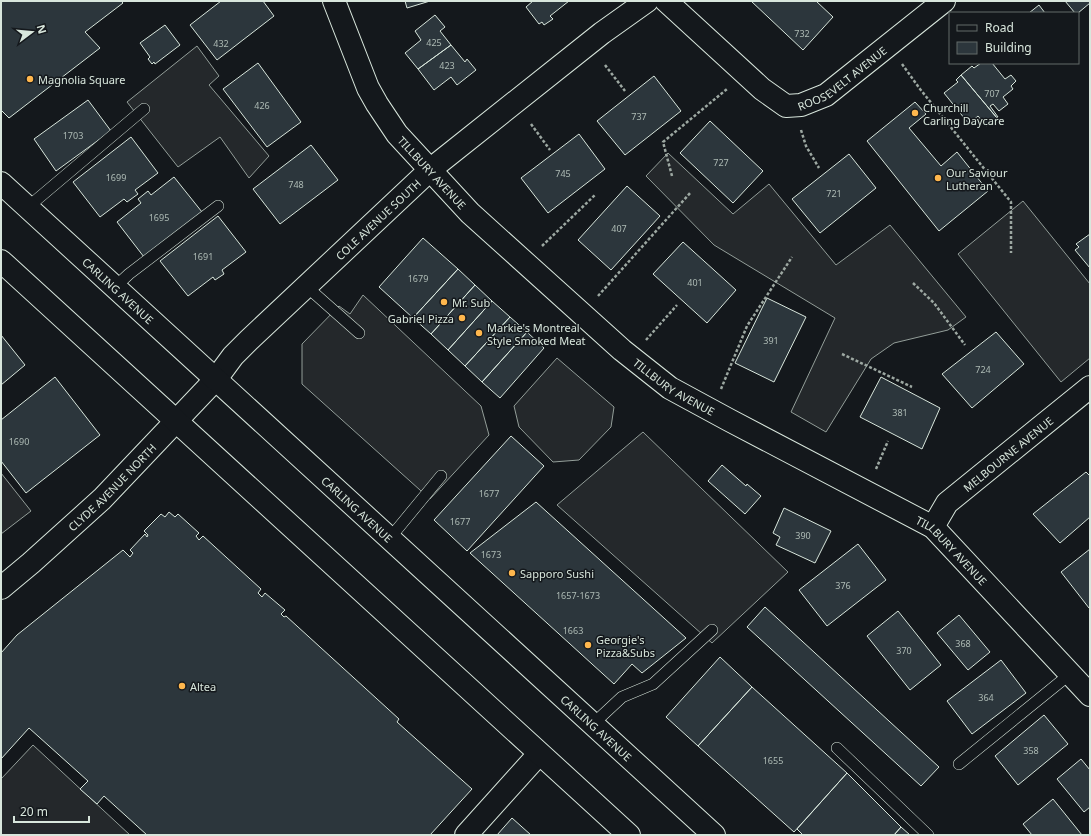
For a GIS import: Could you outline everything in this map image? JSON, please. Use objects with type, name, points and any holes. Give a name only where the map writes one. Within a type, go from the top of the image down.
[{"type":"street","name":"TILLBURY AVENUE","points":[[334,1],[368,88],[377,104],[397,134],[431,169],[470,213],[622,350],[670,388],[933,527],[1090,695]]},
{"type":"street","name":"COLE AVENUE SOUTH","points":[[216,379],[233,356],[431,169],[602,33],[647,1]]},
{"type":"street","name":"ROOSEVELT AVENUE","points":[[666,1],[762,89],[786,106],[801,105],[826,95],[944,1]]},
{"type":"street","name":"CARLING AVENUE","points":[[1,183],[714,835]]},
{"type":"street","points":[[1,261],[628,835]]},
{"type":"street","name":"CLYDE AVENUE NORTH","points":[[1,588],[102,500],[216,379]]},
{"type":"street","name":"MELBOURNE AVENUE","points":[[933,527],[947,503],[1090,387]]},
{"type":"street","points":[[466,835],[539,754]]},
{"type":"lane","points":[[28,208],[144,109]]},
{"type":"lane","points":[[115,287],[129,274],[218,206]]},
{"type":"lane","points":[[306,286],[359,333]]},
{"type":"lane","points":[[390,538],[441,476]]},
{"type":"lane","points":[[593,724],[622,697],[653,684],[712,630]]},
{"type":"lane","points":[[959,764],[1070,674]]},
{"type":"lane","points":[[837,748],[928,835]]},
{"type":"path","points":[[605,65],[625,91]]},
{"type":"path","points":[[910,76],[1011,202],[1011,253]]},
{"type":"path","points":[[672,176],[663,142],[732,85]]},
{"type":"path","points":[[531,124],[550,150]]},
{"type":"path","points":[[802,130],[806,146],[819,168]]},
{"type":"path","points":[[594,301],[691,192]]},
{"type":"path","points":[[537,251],[596,194]]},
{"type":"path","points":[[718,395],[747,326],[792,257]]},
{"type":"path","points":[[913,283],[934,303],[965,345]]},
{"type":"path","points":[[642,344],[677,305]]},
{"type":"path","points":[[842,354],[912,387]]},
{"type":"path","points":[[876,469],[888,441]]},
{"type":"shaded area","points":[[197,46],[219,76],[209,85],[269,156],[249,178],[220,137],[178,167],[127,102]]},
{"type":"shaded area","points":[[668,153],[733,214],[769,184],[836,265],[890,225],[966,317],[948,330],[894,343],[871,359],[826,432],[791,412],[835,318],[714,245],[646,176]]},
{"type":"shaded area","points":[[1023,201],[1090,284],[1090,358],[1061,382],[958,254]]},
{"type":"shaded area","points":[[363,295],[481,406],[489,435],[430,499],[302,384],[302,344],[339,306],[350,314]]},
{"type":"shaded area","points":[[557,358],[614,407],[611,427],[579,460],[553,462],[519,427],[514,406]]},
{"type":"shaded area","points":[[643,432],[788,572],[712,643],[557,505]]},
{"type":"shaded area","points":[[1,473],[31,511],[1,534]]},
{"type":"shaded area","points":[[33,745],[130,835],[1,835],[1,779]]},
{"type":"building","name":"Magnolia Square","points":[[1,1],[121,1],[123,3],[85,32],[100,48],[9,118],[1,110]]},
{"type":"building","points":[[221,1],[263,1],[274,16],[217,60],[190,25]]},
{"type":"building","points":[[405,1],[430,1],[407,8]]},
{"type":"building","points":[[533,1],[569,1],[550,16],[553,19],[544,25],[542,22],[539,24],[526,7]]},
{"type":"building","points":[[751,1],[816,1],[833,17],[803,50]]},
{"type":"building","points":[[1065,1],[1090,1],[1090,3],[1079,12],[1074,12]]},
{"type":"building","points":[[1039,5],[1044,12],[1030,12]]},
{"type":"building","points":[[435,15],[445,27],[440,31],[451,45],[418,69],[405,53],[421,40],[415,31]]},
{"type":"building","points":[[165,25],[180,45],[155,64],[154,62],[152,64],[148,59],[150,57],[140,43]]},
{"type":"building","points":[[451,45],[465,62],[467,59],[476,70],[457,85],[451,77],[434,90],[418,69]]},
{"type":"building","points":[[258,63],[301,122],[267,147],[223,89]]},
{"type":"building","points":[[980,64],[993,64],[1005,79],[1011,75],[1016,81],[1011,86],[1013,89],[1003,97],[1008,104],[999,111],[993,104],[990,106],[998,117],[997,118],[961,75],[972,66],[974,68]]},
{"type":"building","points":[[961,75],[997,118],[986,126],[978,116],[969,124],[944,93],[958,82],[956,80]]},
{"type":"building","points":[[654,76],[681,111],[625,155],[597,121]]},
{"type":"building","points":[[88,100],[111,131],[56,171],[34,139]]},
{"type":"building","name":"Our Saviour Lutheran","points":[[915,102],[926,114],[909,128],[941,166],[957,152],[988,191],[939,231],[867,141]]},
{"type":"building","points":[[710,121],[763,171],[733,203],[680,153]]},
{"type":"building","points":[[579,134],[605,169],[548,213],[521,178]]},
{"type":"building","points":[[131,137],[158,173],[135,190],[138,194],[127,202],[124,199],[100,217],[73,182]]},
{"type":"building","points":[[311,145],[338,180],[280,224],[253,189]]},
{"type":"building","points":[[849,154],[876,188],[820,233],[792,199]]},
{"type":"building","points":[[174,177],[202,212],[144,257],[117,222],[141,203],[138,199],[148,191],[151,195]]},
{"type":"building","points":[[627,186],[660,216],[611,270],[578,240]]},
{"type":"building","points":[[218,216],[246,252],[222,270],[224,274],[215,280],[213,277],[188,296],[160,261]]},
{"type":"building","points":[[1090,234],[1090,268],[1075,250],[1079,247],[1076,244]]},
{"type":"building","points":[[423,238],[458,269],[413,318],[379,287]]},
{"type":"building","points":[[683,242],[736,290],[707,323],[653,274]]},
{"type":"building","name":"Mr. Sub","points":[[458,269],[475,285],[431,334],[413,318]]},
{"type":"building","name":"Gabriel Pizza","points":[[475,285],[492,301],[448,350],[431,334]]},
{"type":"building","points":[[767,298],[806,317],[774,382],[735,363]]},
{"type":"building","name":"Markie's Montreal Style Smoked Meat","points":[[492,301],[510,317],[465,366],[448,350]]},
{"type":"building","points":[[510,317],[527,332],[482,382],[465,366]]},
{"type":"building","points":[[527,332],[544,348],[500,398],[482,382]]},
{"type":"building","points":[[996,332],[1024,364],[972,408],[942,374]]},
{"type":"building","points":[[1,335],[25,365],[1,385]]},
{"type":"building","points":[[55,377],[100,435],[26,493],[1,461],[1,420]]},
{"type":"building","points":[[881,377],[940,408],[922,449],[860,417]]},
{"type":"building","points":[[511,436],[544,466],[467,551],[434,520]]},
{"type":"building","points":[[722,465],[746,486],[747,484],[761,496],[745,514],[708,481]]},
{"type":"building","points":[[1086,472],[1090,476],[1090,517],[1060,543],[1033,514]]},
{"type":"building","points":[[536,502],[686,638],[642,673],[632,664],[614,684],[470,553]]},
{"type":"building","points":[[784,508],[831,531],[815,563],[776,545],[780,537],[773,533]]},
{"type":"building","name":"Altea","points":[[169,512],[175,517],[178,514],[199,533],[196,536],[199,540],[203,536],[261,589],[258,593],[262,597],[265,593],[285,610],[281,614],[284,617],[286,616],[399,719],[397,722],[472,789],[430,835],[147,835],[104,796],[97,804],[80,789],[88,781],[29,728],[1,759],[1,653],[17,635],[123,550],[130,557],[133,553],[130,550],[145,534],[147,537],[148,535],[144,531],[161,514],[165,517]]},
{"type":"building","points":[[858,544],[886,580],[827,626],[799,590]]},
{"type":"building","points":[[1090,549],[1090,608],[1089,608],[1061,572]]},
{"type":"building","points":[[765,607],[939,767],[921,786],[747,627]]},
{"type":"building","points":[[898,611],[941,665],[910,690],[867,636]]},
{"type":"building","points":[[959,615],[990,652],[968,670],[937,633]]},
{"type":"building","points":[[720,657],[752,687],[698,746],[666,717]]},
{"type":"building","points":[[1001,660],[1026,693],[972,734],[947,701]]},
{"type":"building","points":[[752,687],[847,773],[794,832],[698,746]]},
{"type":"building","points":[[1044,715],[1068,744],[1018,785],[995,756]]},
{"type":"building","points":[[1081,759],[1090,770],[1090,807],[1084,812],[1057,779]]},
{"type":"building","points":[[847,773],[901,827],[894,835],[803,835],[797,829]]},
{"type":"building","points":[[1053,799],[1082,835],[1032,835],[1023,824]]},
{"type":"building","points":[[512,818],[531,835],[497,835]]},
{"type":"building","points":[[901,827],[910,835],[894,835]]},
{"type":"place","name":"Magnolia Square","points":[[30,79]]},
{"type":"place","name":"Churchill Carling Daycare","points":[[915,113]]},
{"type":"place","name":"Our Saviour Lutheran","points":[[938,178]]},
{"type":"place","name":"Mr. Sub","points":[[444,302]]},
{"type":"place","name":"Gabriel Pizza","points":[[462,318]]},
{"type":"place","name":"Markie's Montreal Style Smoked Meat","points":[[479,333]]},
{"type":"place","name":"Sapporo Sushi","points":[[512,573]]},
{"type":"place","name":"Georgie's Pizza&Subs","points":[[588,645]]},
{"type":"place","name":"Altea","points":[[182,686]]}]
